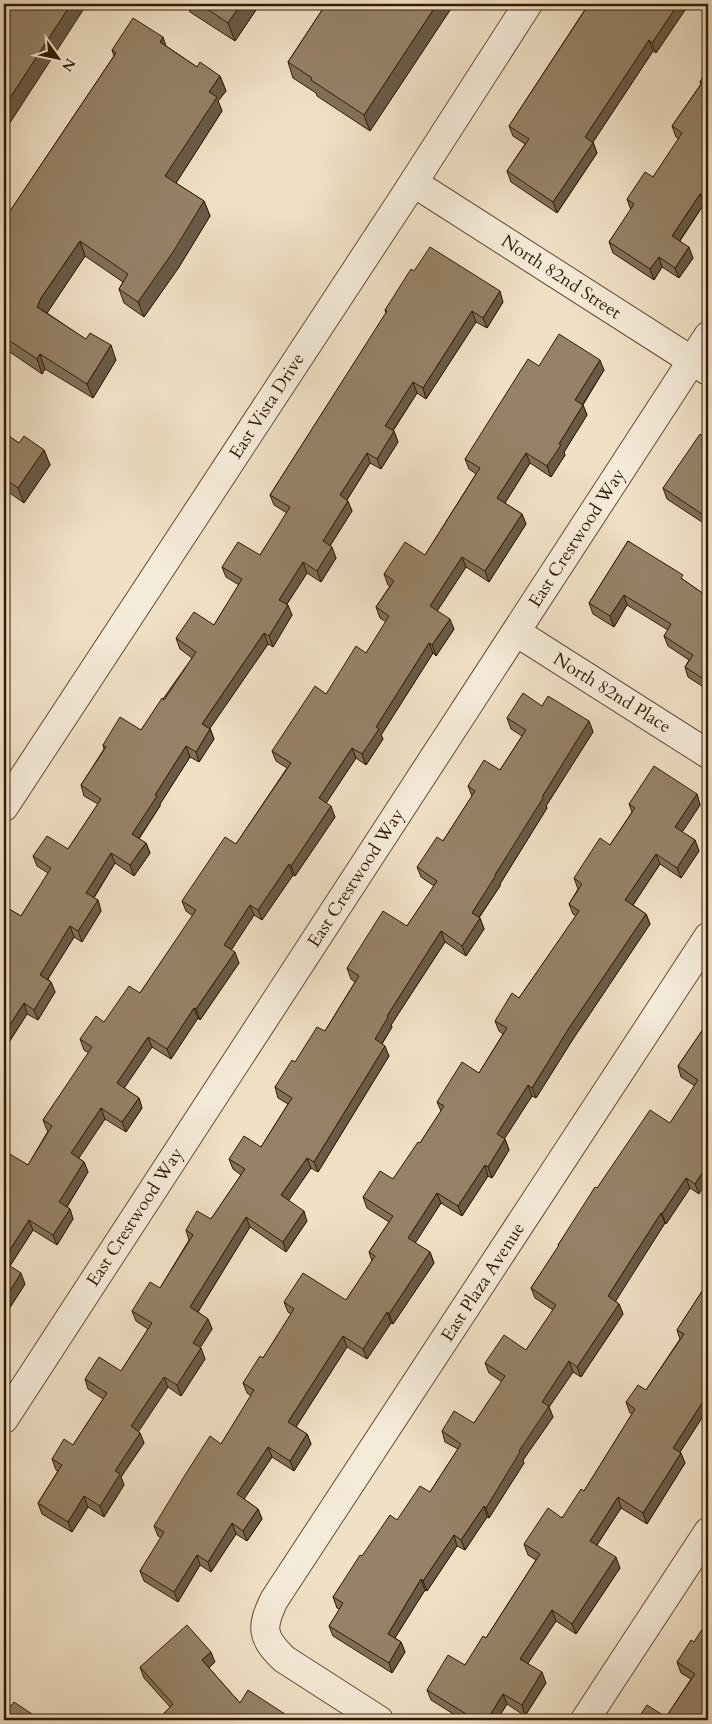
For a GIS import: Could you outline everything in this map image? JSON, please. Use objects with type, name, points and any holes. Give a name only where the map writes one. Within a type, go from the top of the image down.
[{"type":"street","name":"East Vista Drive","points":[[4,807],[414,183],[528,4]]},
{"type":"street","name":"North 82nd Street","points":[[414,183],[700,366]]},
{"type":"street","name":"East Crestwood Way","points":[[4,1419],[516,632],[700,366],[708,336]]},
{"type":"street","name":"North 82nd Place","points":[[516,632],[708,754]]},
{"type":"street","name":"East Plaza Avenue","points":[[379,1720],[284,1659],[273,1648],[264,1629],[267,1614],[274,1600],[708,937]]},
{"type":"street","points":[[585,1720],[708,1532]]},
{"type":"building","points":[[4,4],[71,4],[4,107]]},
{"type":"building","points":[[200,4],[241,4],[228,23]]},
{"type":"building","points":[[326,4],[437,4],[364,115],[311,80],[312,78],[288,62]]},
{"type":"building","points":[[586,4],[678,4],[652,43],[649,40],[585,137],[593,143],[553,202],[507,171],[529,139],[509,126],[587,7],[585,6]]},
{"type":"building","points":[[133,18],[163,37],[160,42],[197,67],[200,62],[220,76],[209,92],[217,97],[165,176],[204,201],[173,252],[138,302],[119,289],[128,274],[80,241],[41,298],[37,307],[86,339],[90,333],[111,345],[87,384],[40,354],[37,359],[4,337],[4,220],[116,53],[112,50]]},
{"type":"building","points":[[708,69],[708,199],[700,194],[672,236],[689,247],[675,268],[659,257],[650,269],[609,242],[634,204],[627,199],[645,172],[653,177],[682,133],[672,126],[702,83],[700,82]]},
{"type":"building","points":[[430,247],[500,291],[483,318],[472,311],[423,388],[413,382],[385,426],[394,431],[377,459],[367,453],[340,495],[348,501],[323,541],[332,547],[317,571],[303,562],[279,600],[288,605],[269,636],[264,633],[202,724],[210,729],[196,752],[186,746],[132,834],[146,843],[130,865],[111,853],[86,893],[98,900],[78,931],[70,926],[40,975],[51,982],[34,1010],[24,1003],[4,1034],[4,906],[21,916],[51,868],[33,856],[47,836],[68,849],[101,799],[81,785],[106,747],[103,745],[120,717],[141,730],[162,698],[164,700],[196,652],[176,638],[194,612],[214,625],[242,579],[222,567],[238,542],[260,555],[290,507],[270,495],[387,311],[385,310],[411,269],[414,271]]},
{"type":"building","points":[[559,334],[600,360],[575,400],[583,405],[547,466],[526,453],[497,498],[522,514],[485,571],[462,557],[430,606],[450,619],[432,645],[429,643],[376,727],[379,729],[362,754],[352,748],[319,798],[331,806],[291,866],[289,864],[258,910],[250,905],[224,945],[235,952],[167,1049],[148,1037],[117,1083],[139,1098],[122,1122],[101,1108],[71,1153],[84,1162],[59,1202],[70,1209],[53,1235],[29,1220],[4,1259],[5,1151],[28,1165],[52,1126],[43,1120],[92,1047],[80,1039],[96,1016],[104,1022],[129,986],[140,993],[196,910],[182,901],[225,837],[236,844],[291,763],[272,751],[315,686],[326,694],[356,646],[366,653],[389,616],[376,607],[394,581],[384,574],[405,542],[425,555],[480,468],[465,459],[528,359],[539,366]]},
{"type":"building","points":[[4,433],[19,443],[24,436],[44,450],[18,488],[4,478]]},
{"type":"building","points":[[700,434],[708,440],[708,518],[663,488]]},
{"type":"building","points":[[628,541],[683,575],[681,578],[708,597],[708,682],[685,667],[693,655],[664,636],[671,624],[624,595],[610,616],[589,603]]},
{"type":"building","points":[[523,693],[542,706],[548,696],[589,721],[472,913],[480,918],[462,946],[441,931],[387,1016],[375,1039],[385,1046],[314,1162],[307,1158],[281,1195],[304,1211],[283,1242],[246,1217],[190,1307],[208,1319],[193,1343],[201,1348],[177,1385],[164,1377],[131,1426],[140,1433],[115,1471],[120,1474],[100,1506],[84,1496],[68,1522],[38,1503],[62,1465],[52,1459],[64,1439],[73,1445],[107,1393],[85,1379],[99,1357],[121,1371],[152,1323],[132,1311],[150,1282],[160,1288],[193,1235],[186,1230],[197,1211],[211,1219],[245,1169],[229,1159],[244,1136],[261,1147],[292,1098],[275,1087],[292,1060],[295,1062],[317,1027],[325,1031],[359,976],[347,968],[383,911],[407,926],[437,881],[417,867],[437,837],[443,841],[475,791],[468,786],[484,760],[500,770],[526,730],[507,718]]},
{"type":"building","points":[[654,766],[697,794],[675,827],[695,840],[677,868],[656,854],[625,900],[646,914],[569,1028],[532,1088],[528,1085],[497,1134],[505,1139],[488,1167],[485,1165],[458,1206],[437,1193],[408,1238],[430,1252],[389,1314],[387,1312],[363,1349],[343,1336],[288,1422],[307,1434],[290,1461],[268,1447],[237,1494],[258,1509],[243,1531],[232,1523],[208,1562],[197,1555],[174,1592],[140,1571],[164,1532],[154,1526],[210,1436],[221,1444],[254,1390],[243,1383],[260,1356],[263,1358],[294,1309],[284,1302],[303,1273],[346,1300],[375,1256],[369,1252],[393,1216],[363,1197],[380,1171],[393,1179],[418,1142],[420,1143],[444,1106],[437,1102],[462,1062],[479,1073],[507,1028],[495,1021],[512,993],[519,998],[579,911],[569,904],[582,884],[574,878],[600,838],[610,845],[635,808],[629,804]]},
{"type":"building","points":[[708,1022],[708,1164],[695,1184],[686,1178],[661,1213],[608,1296],[619,1304],[577,1367],[569,1361],[542,1402],[549,1406],[519,1451],[486,1508],[484,1506],[461,1540],[454,1535],[423,1581],[421,1579],[388,1634],[401,1642],[389,1663],[329,1626],[343,1603],[333,1597],[360,1555],[362,1556],[390,1515],[397,1520],[420,1486],[430,1492],[461,1444],[442,1431],[454,1411],[474,1423],[505,1376],[485,1363],[504,1335],[526,1350],[556,1305],[531,1288],[595,1187],[597,1188],[650,1110],[670,1123],[698,1080],[678,1066]]},
{"type":"building","points":[[4,1262],[21,1273],[5,1299],[4,1298]]},
{"type":"building","points":[[708,1282],[708,1408],[702,1403],[673,1448],[681,1453],[643,1513],[618,1497],[590,1541],[616,1557],[572,1624],[552,1610],[520,1659],[542,1672],[522,1705],[503,1694],[487,1720],[476,1720],[427,1690],[448,1655],[465,1665],[483,1636],[486,1638],[540,1554],[524,1544],[548,1508],[562,1518],[581,1489],[584,1491],[635,1409],[626,1402],[638,1385],[646,1390],[684,1334],[677,1330]]},
{"type":"building","points":[[708,1620],[708,1720],[637,1720],[647,1705],[666,1717],[695,1674],[677,1662],[691,1640],[694,1642]]},
{"type":"building","points":[[187,1625],[211,1652],[202,1660],[240,1703],[248,1690],[294,1720],[170,1720],[164,1713],[173,1704],[140,1667]]},
{"type":"building","points":[[4,1701],[11,1706],[14,1702],[41,1720],[4,1720]]}]
